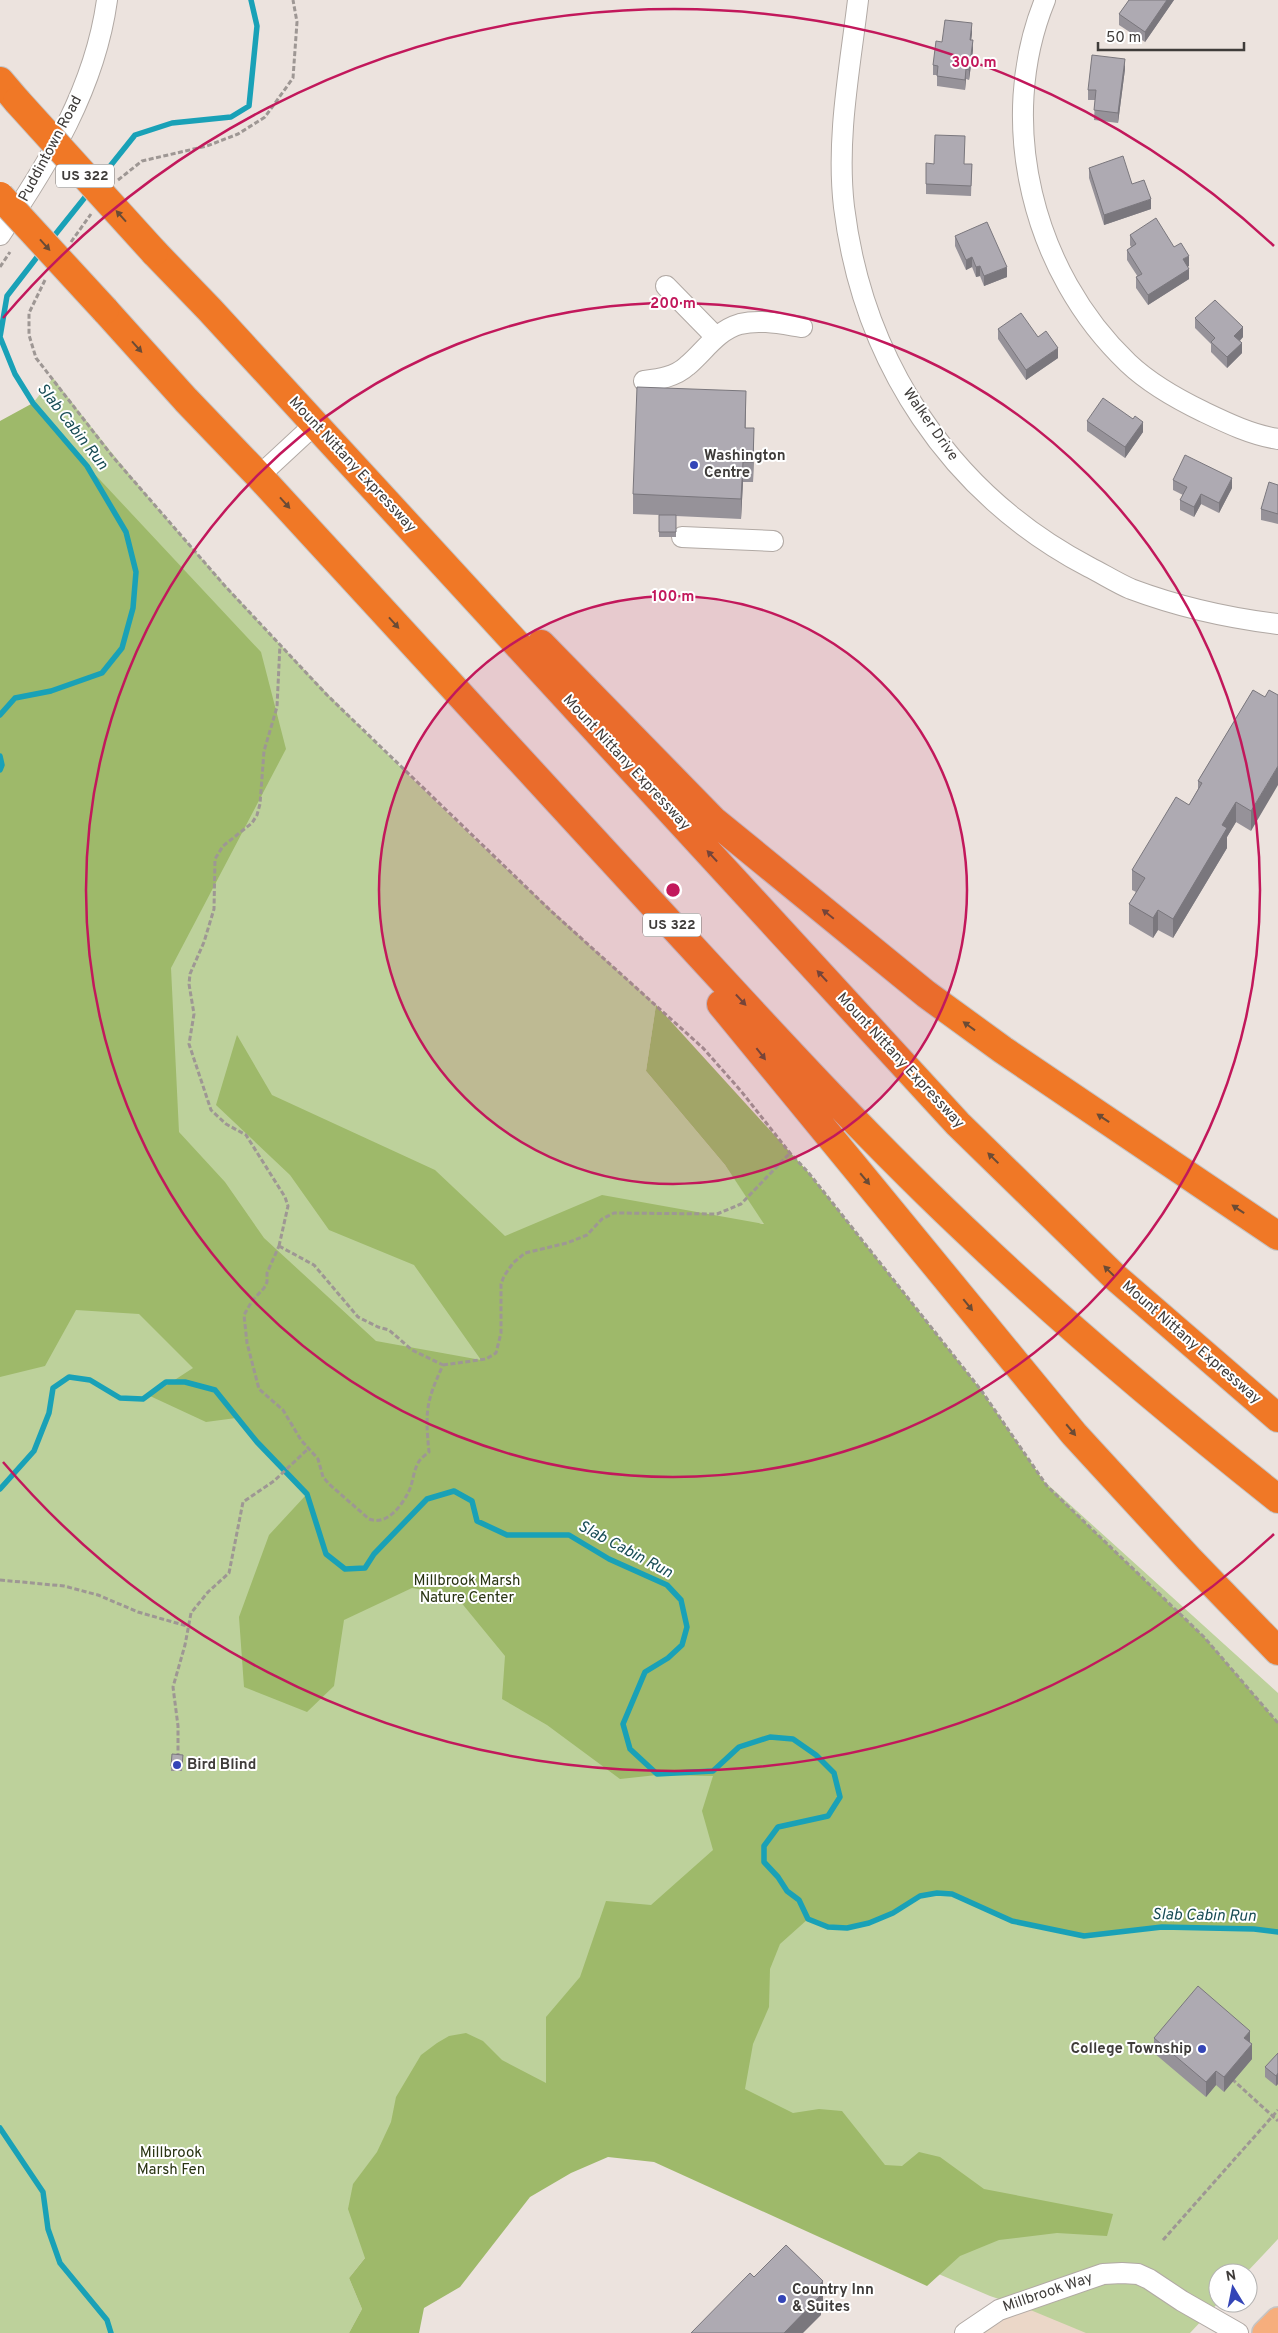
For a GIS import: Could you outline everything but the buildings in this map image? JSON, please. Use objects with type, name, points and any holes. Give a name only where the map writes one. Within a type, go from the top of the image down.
[{"type":"highway","name":"Mount Nittany Expressway","points":[[9,91],[154,252],[210,310],[958,1124],[1115,1277],[1278,1418]]},
{"type":"highway","name":"US 322","points":[[0,196],[750,1010],[925,1192],[1056,1314],[1192,1431],[1278,1499]]},
{"type":"highway","points":[[210,310],[328,416],[527,630],[713,820],[926,994],[1011,1055],[1278,1236]]},
{"type":"highway","points":[[413,644],[517,779],[733,1018],[779,1077],[1074,1434],[1189,1559],[1278,1651]]},
{"type":"main road","points":[[1265,2333],[1278,2320]]},
{"type":"street","name":"Puddintown Road","points":[[0,235],[26,198],[71,118],[90,70],[104,22],[107,0]]},
{"type":"street","name":"Walker Drive","points":[[858,0],[842,151],[844,204],[849,241],[862,294],[886,356],[925,424],[964,473],[1010,516],[1061,552],[1130,588],[1210,614],[1278,624]]},
{"type":"street","points":[[1046,0],[1029,56],[1024,102],[1026,163],[1035,208],[1050,251],[1071,292],[1097,330],[1128,364],[1177,399],[1230,425],[1278,439]]},
{"type":"street","points":[[666,286],[715,336]]},
{"type":"street","points":[[644,381],[665,378],[686,368],[715,336],[740,324],[772,323],[802,327]]},
{"type":"street","points":[[259,476],[314,424]]},
{"type":"street","points":[[682,537],[773,541]]},
{"type":"street","name":"Millbrook Way","points":[[965,2333],[999,2310],[1103,2274],[1138,2274],[1238,2333]]},
{"type":"path","points":[[111,186],[142,161],[207,146],[238,134],[265,117],[293,78],[297,22],[293,0]]},
{"type":"path","points":[[68,247],[95,209]]},
{"type":"path","points":[[46,277],[29,314],[29,335],[36,358],[113,457],[225,586],[327,695],[551,911],[702,1048],[741,1091],[790,1153],[808,1172],[982,1390],[1047,1486],[1204,1637],[1278,1723]]},
{"type":"path","points":[[280,644],[277,707],[264,751],[260,804],[257,815],[252,823],[218,852],[215,859],[214,909],[204,942],[192,967],[189,984],[194,1014],[189,1044],[211,1110],[226,1124],[246,1135],[285,1197],[288,1206],[279,1246],[267,1273],[268,1282],[252,1300],[244,1315],[245,1332],[259,1390],[283,1410],[301,1440],[309,1448],[319,1465],[323,1477],[329,1484],[362,1515],[374,1521],[379,1521],[395,1512],[408,1492],[418,1462],[429,1452],[426,1415],[429,1399],[443,1365]]},
{"type":"path","points":[[279,1246],[314,1265],[358,1317],[389,1330],[412,1350],[443,1365],[486,1359],[496,1353],[501,1333],[501,1284],[504,1276],[525,1253],[567,1243],[587,1235],[602,1219],[614,1213],[717,1214],[740,1204],[790,1153]]},
{"type":"path","points":[[178,1764],[178,1726],[173,1687],[185,1645],[190,1613],[208,1592],[230,1573],[234,1560],[240,1509],[243,1502],[274,1481],[309,1448]]},
{"type":"path","points":[[0,1580],[64,1586],[98,1595],[138,1612],[187,1626]]},
{"type":"path","points":[[1228,2074],[1278,2120]]},
{"type":"path","points":[[1163,2240],[1278,2110]]},
{"type":"shaded area","points":[[1023,2296],[1100,2333],[984,2333]]},
{"type":"green space","name":"Millbrook Marsh Nature Center","points":[[53,378],[121,464],[191,547],[339,706],[495,858],[656,1005],[646,1071],[725,1165],[765,1224],[759,1223],[1278,1693],[1278,2239],[1255,2263],[1208,2263],[1209,2313],[1190,2333],[1086,2333],[1028,2309],[990,2296],[817,2222],[493,2097],[349,2278],[362,2309],[349,2333],[0,2333],[0,632],[87,466],[33,403]]},
{"type":"green space","points":[[33,403],[87,466],[261,652],[286,749],[171,968],[179,1132],[225,1182],[264,1238],[376,1341],[481,1360],[414,1265],[329,1230],[290,1175],[216,1105],[237,1035],[272,1095],[435,1170],[505,1236],[602,1195],[764,1224],[725,1165],[646,1071],[656,1005],[808,1172],[981,1390],[1047,1486],[1204,1637],[1278,1723],[1278,1932],[1220,1927],[1175,1926],[1100,1936],[1082,1936],[1012,1921],[963,1898],[943,1893],[934,1893],[918,1898],[883,1917],[862,1924],[841,1927],[830,1926],[808,1919],[780,1944],[770,1969],[769,2007],[753,2044],[745,2089],[793,2113],[819,2109],[842,2111],[885,2165],[902,2166],[919,2152],[940,2157],[984,2189],[1113,2214],[1107,2236],[1057,2233],[999,2240],[960,2256],[927,2286],[654,2162],[608,2157],[571,2173],[530,2197],[460,2287],[424,2308],[419,2333],[349,2333],[362,2309],[349,2278],[365,2258],[348,2209],[353,2184],[377,2152],[391,2122],[396,2097],[421,2055],[449,2036],[466,2033],[483,2041],[502,2060],[546,2083],[546,2017],[580,1977],[606,1901],[651,1905],[713,1850],[702,1811],[713,1776],[657,1775],[620,1779],[547,1725],[502,1699],[505,1656],[455,1595],[412,1588],[344,1620],[334,1686],[307,1712],[244,1687],[239,1617],[269,1535],[306,1495],[255,1443],[236,1418],[206,1422],[150,1396],[193,1368],[139,1314],[76,1310],[45,1366],[0,1377],[0,421]]},
{"type":"waterway","name":"Slab Cabin Run","points":[[99,180],[135,135],[172,123],[231,117],[249,106],[257,26],[251,0]]},
{"type":"waterway","name":"Slab Cabin Run","points":[[50,241],[90,191]]},
{"type":"waterway","name":"Slab Cabin Run","points":[[0,715],[15,698],[51,691],[102,673],[122,648],[133,608],[136,572],[126,532],[87,466],[33,403],[15,374],[0,337],[7,296],[41,252]]},
{"type":"waterway","name":"Slab Cabin Run","points":[[0,756],[2,765],[0,770]]},
{"type":"waterway","name":"Slab Cabin Run","points":[[0,1489],[34,1451],[49,1413],[53,1388],[69,1377],[90,1380],[120,1398],[143,1399],[166,1382],[185,1382],[215,1390],[257,1442],[307,1494],[326,1554],[345,1569],[365,1568],[374,1554],[427,1499],[454,1491],[472,1501],[477,1521],[507,1535],[569,1535],[609,1559],[667,1585],[681,1600],[687,1627],[682,1645],[668,1658],[645,1672],[623,1724],[630,1749],[657,1774],[713,1771],[739,1747],[770,1737],[793,1739],[816,1755],[834,1773],[840,1797],[828,1816],[778,1827],[764,1846],[764,1862],[778,1877],[787,1891],[799,1900],[808,1919],[828,1927],[847,1928],[869,1923],[893,1913],[920,1896],[937,1893],[952,1894],[1012,1921],[1084,1936],[1162,1927],[1254,1929],[1278,1932]]},
{"type":"waterway","points":[[0,2128],[43,2192],[48,2229],[60,2263],[107,2320],[111,2333]]},
{"type":"place","name":"Washington Centre","points":[[694,465]]},
{"type":"place","name":"Bird Blind","points":[[177,1765]]},
{"type":"place","name":"College Township","points":[[1202,2049]]},
{"type":"place","name":"Country Inn & Suites","points":[[782,2299]]},
{"type":"park label","name":"Millbrook Marsh Fen","points":[[171,2162]]}]
